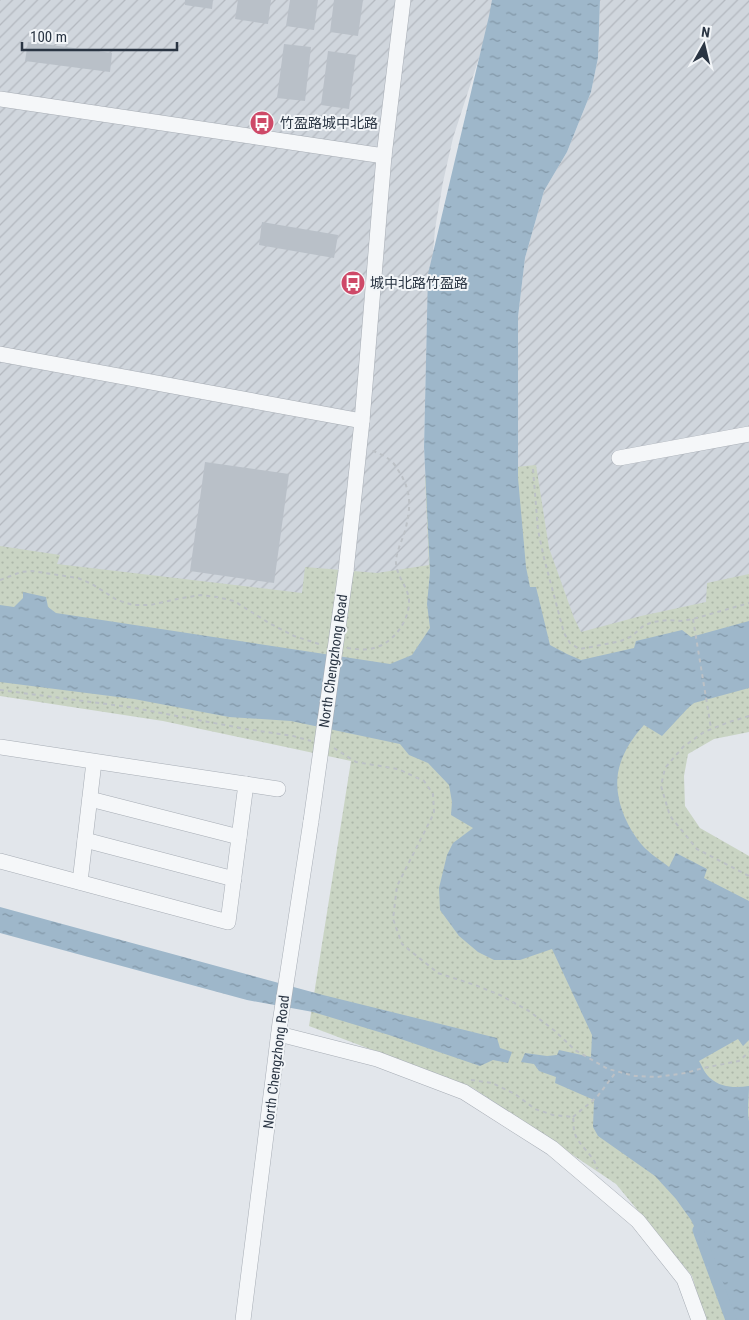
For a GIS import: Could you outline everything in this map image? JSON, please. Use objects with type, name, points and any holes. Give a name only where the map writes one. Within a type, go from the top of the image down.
[{"type":"street","name":"North Chengzhong Road","points":[[243,1320],[287,973],[312,821],[346,571],[360,446],[384,156],[403,0]]},
{"type":"street","points":[[0,99],[384,156]]},
{"type":"street","points":[[0,354],[362,422]]},
{"type":"street","points":[[619,458],[749,434]]},
{"type":"street","points":[[0,748],[278,788]]},
{"type":"street","points":[[80,882],[94,762]]},
{"type":"street","points":[[0,861],[228,922],[246,784]]},
{"type":"street","points":[[90,799],[239,838]]},
{"type":"street","points":[[85,840],[234,878]]},
{"type":"street","points":[[280,1029],[310,1041],[377,1059],[464,1092],[552,1148],[638,1221],[684,1279],[699,1320]]},
{"type":"path","points":[[344,648],[362,650],[387,642],[403,624],[408,611],[409,599],[396,565],[396,558],[410,510],[409,492],[401,474],[392,461],[381,454],[360,446]]},
{"type":"path","points":[[533,469],[538,530],[542,548],[564,632],[570,643],[579,649],[621,641],[652,622],[693,619],[749,603]]},
{"type":"path","points":[[0,580],[20,572],[32,571],[78,578],[92,584],[117,600],[133,605],[150,606],[201,595],[218,597],[234,601],[294,636],[327,646]]},
{"type":"path","points":[[693,619],[712,729]]},
{"type":"path","points":[[0,690],[129,707],[293,736],[319,743]]},
{"type":"path","points":[[749,716],[704,732],[683,747],[665,768],[661,786],[670,816],[697,849],[749,876]]},
{"type":"path","points":[[327,746],[336,748],[356,762],[398,769],[424,781],[433,794],[434,813],[397,886],[394,919],[402,944],[438,973],[500,995],[529,1011],[555,1031],[575,1050],[608,1069],[635,1076],[657,1077],[686,1073],[739,1061],[749,1052]]},
{"type":"path","points":[[446,1085],[472,1080],[492,1083],[516,1094],[535,1109],[553,1115],[573,1117],[597,1097],[616,1071]]},
{"type":"path","points":[[573,1117],[574,1133],[596,1164],[601,1190]]},
{"type":"shaded area","points":[[0,0],[495,0],[491,21],[453,138],[435,229],[427,324],[424,447],[430,572],[427,604],[0,605]]},
{"type":"shaded area","points":[[600,0],[749,0],[749,621],[581,660],[518,478],[518,317],[525,258],[544,191],[567,152],[591,92],[598,58]]},
{"type":"green space","points":[[536,465],[549,548],[574,618],[581,632],[641,616],[706,602],[707,583],[749,574],[749,732],[714,739],[688,754],[684,776],[685,806],[700,828],[749,856],[749,1320],[705,1320],[692,1276],[616,1184],[473,1088],[309,1026],[351,761],[163,721],[0,696],[0,546],[60,555],[57,564],[302,593],[305,567],[377,573],[429,565],[425,476]]},
{"type":"water","points":[[492,0],[600,0],[598,58],[591,92],[567,152],[544,191],[525,258],[518,317],[518,478],[526,567],[530,587],[536,587],[550,645],[581,660],[634,648],[636,641],[682,630],[691,637],[749,621],[749,688],[694,703],[662,736],[644,725],[635,735],[624,753],[619,766],[617,782],[622,811],[626,820],[636,837],[648,851],[669,867],[676,853],[707,869],[704,878],[749,901],[749,1040],[743,1046],[738,1039],[699,1061],[708,1076],[719,1084],[734,1087],[749,1086],[749,1320],[729,1320],[718,1274],[691,1220],[676,1199],[655,1176],[598,1136],[593,1127],[594,1100],[555,1083],[556,1077],[539,1071],[534,1064],[521,1062],[525,1053],[547,1056],[557,1055],[559,1050],[591,1057],[592,1035],[552,949],[520,960],[494,960],[478,952],[459,936],[440,910],[439,888],[447,855],[453,843],[473,828],[451,815],[452,802],[449,785],[428,763],[409,755],[400,744],[291,721],[229,717],[134,699],[0,682],[0,605],[14,607],[23,598],[23,592],[46,597],[48,607],[56,613],[390,664],[412,655],[430,628],[427,604],[430,572],[424,447],[428,274]]},
{"type":"water","points":[[0,907],[323,995],[497,1038],[500,1048],[512,1052],[508,1063],[493,1060],[480,1066],[313,1012],[247,1000],[0,933]]},
{"type":"building","points":[[185,0],[213,0],[212,9],[185,5]]},
{"type":"building","points":[[238,0],[271,0],[268,24],[235,19]]},
{"type":"building","points":[[290,0],[318,0],[314,30],[286,26]]},
{"type":"building","points":[[334,0],[363,0],[358,36],[330,32]]},
{"type":"building","points":[[28,42],[112,53],[110,72],[25,61]]},
{"type":"building","points":[[284,44],[311,47],[305,101],[277,98]]},
{"type":"building","points":[[328,51],[356,55],[349,109],[321,105]]},
{"type":"building","points":[[262,222],[338,235],[334,258],[259,245]]},
{"type":"building","points":[[205,462],[289,474],[274,583],[190,571]]},
{"type":"waterway","points":[[698,1230],[731,1320]]},
{"type":"place","name":"竹盈路城中北路","points":[[262,123]]},
{"type":"place","name":"城中北路竹盈路","points":[[353,283]]}]
